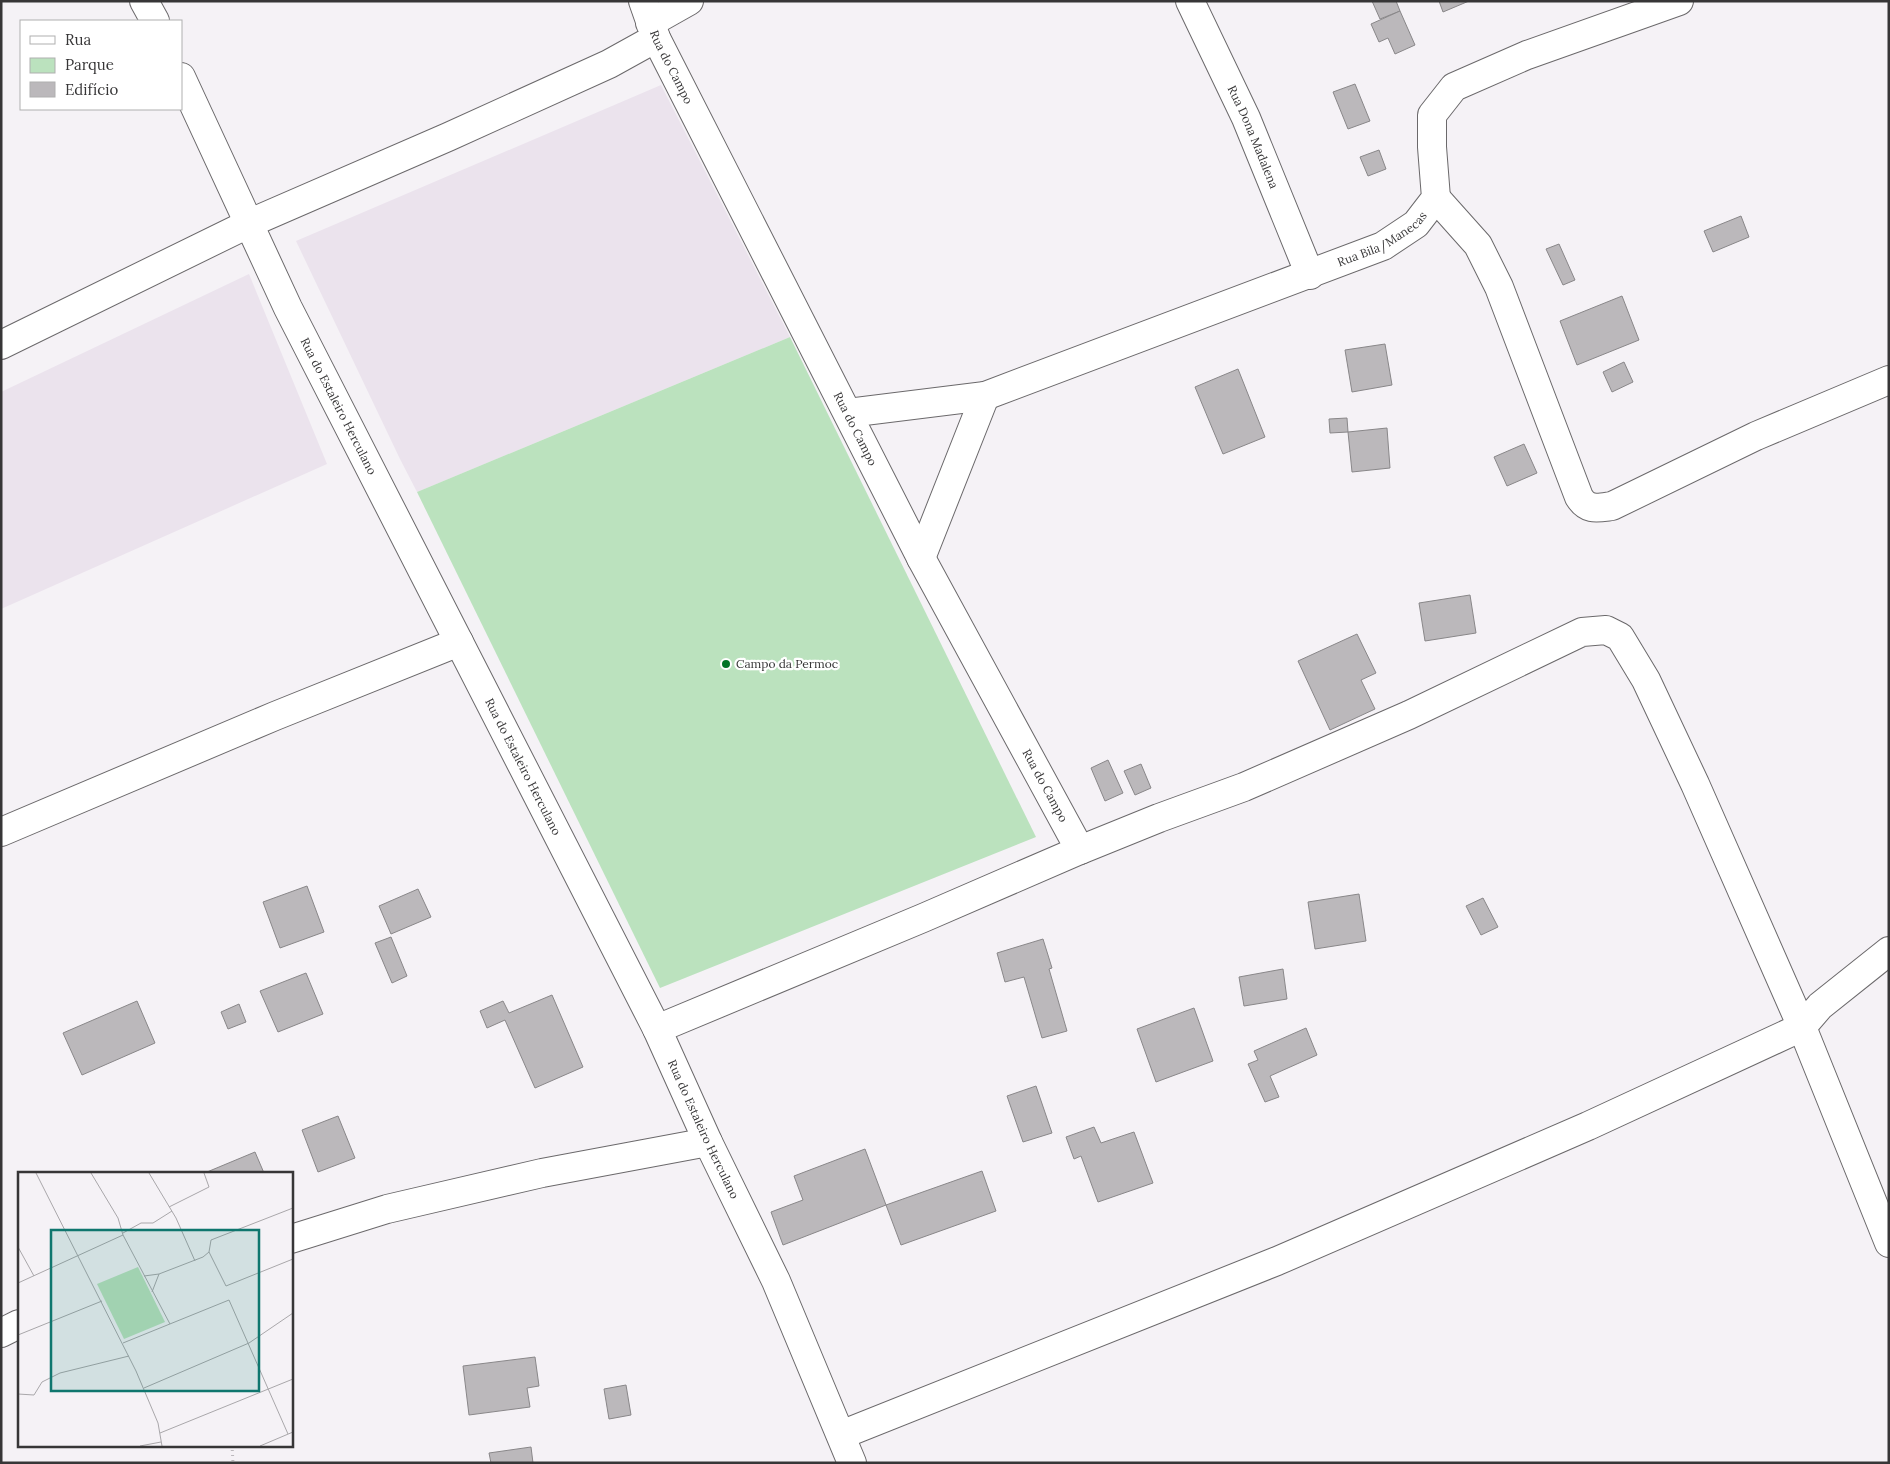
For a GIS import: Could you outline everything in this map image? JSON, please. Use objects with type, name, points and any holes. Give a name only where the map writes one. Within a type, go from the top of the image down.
[{"type":"street","points":[[144,1],[154,20]]},
{"type":"street","points":[[1,346],[250,223],[448,138],[609,64],[650,21],[689,1]]},
{"type":"street","name":"Rua Dona Madalena","points":[[1190,1],[1246,118],[1310,275]]},
{"type":"street","name":"Rua Bila/Manecas","points":[[848,413],[985,396],[1383,246],[1416,224],[1436,198],[1432,147],[1432,115],[1454,87],[1527,55],[1679,1]]},
{"type":"street","name":"Rua do Campo","points":[[650,21],[921,558],[1080,850]]},
{"type":"street","name":"Rua do Estaleiro Herculano","points":[[182,79],[288,308],[658,1029],[708,1142],[776,1281],[852,1463]]},
{"type":"street","points":[[1436,198],[1478,245],[1499,286],[1579,497],[1583,504],[1589,507],[1612,506],[1756,436],[1889,380]]},
{"type":"street","points":[[921,558],[985,396]]},
{"type":"street","points":[[658,1029],[1080,850],[1159,818],[1244,787],[1409,715],[1582,632],[1606,630],[1620,637],[1646,680],[1695,784],[1802,1027],[1889,1243]]},
{"type":"street","points":[[1,832],[275,716],[459,642]]},
{"type":"street","points":[[841,1435],[1277,1261],[1588,1126],[1802,1027],[1820,1006],[1889,951]]},
{"type":"street","points":[[292,1239],[387,1209],[542,1173],[708,1142]]},
{"type":"street","points":[[1,1333],[18,1324]]},
{"type":"path","points":[[232,1446],[233,1463]]},
{"type":"shaded area","points":[[661,85],[790,337],[417,492],[296,241]]},
{"type":"shaded area","points":[[249,274],[327,464],[1,609],[1,392]]},
{"type":"green space","name":"Campo da Permoc","points":[[790,337],[1036,837],[660,988],[417,492]]},
{"type":"building","points":[[1372,1],[1396,1],[1400,11],[1380,19]]},
{"type":"building","points":[[1439,1],[1469,1],[1443,12]]},
{"type":"building","points":[[1400,11],[1415,45],[1395,54],[1388,38],[1379,42],[1371,24]]},
{"type":"building","points":[[1355,84],[1370,121],[1348,129],[1333,92]]},
{"type":"building","points":[[1379,150],[1386,169],[1368,176],[1360,157]]},
{"type":"building","points":[[1741,216],[1749,237],[1713,252],[1704,231]]},
{"type":"building","points":[[1559,244],[1575,280],[1563,285],[1546,249]]},
{"type":"building","points":[[1622,296],[1639,340],[1577,365],[1560,321]]},
{"type":"building","points":[[1385,344],[1392,385],[1352,392],[1345,350]]},
{"type":"building","points":[[1624,362],[1633,382],[1612,392],[1603,372]]},
{"type":"building","points":[[1238,369],[1265,437],[1223,454],[1195,387]]},
{"type":"building","points":[[1347,418],[1348,432],[1330,433],[1329,419]]},
{"type":"building","points":[[1387,428],[1390,468],[1352,472],[1348,432]]},
{"type":"building","points":[[1524,444],[1537,473],[1507,486],[1494,457]]},
{"type":"building","points":[[1470,595],[1476,633],[1425,641],[1419,603]]},
{"type":"building","points":[[1357,634],[1376,673],[1361,680],[1375,709],[1330,730],[1298,661]]},
{"type":"building","points":[[1108,760],[1123,793],[1105,801],[1091,768]]},
{"type":"building","points":[[1141,764],[1151,788],[1135,795],[1124,771]]},
{"type":"building","points":[[307,886],[324,932],[280,948],[263,902]]},
{"type":"building","points":[[418,889],[431,917],[391,934],[379,906]]},
{"type":"building","points":[[1359,894],[1366,941],[1315,949],[1308,902]]},
{"type":"building","points":[[1483,898],[1498,927],[1481,935],[1466,906]]},
{"type":"building","points":[[391,937],[407,976],[392,983],[375,943]]},
{"type":"building","points":[[1043,939],[1052,968],[1049,969],[1067,1031],[1042,1038],[1024,977],[1005,982],[997,953]]},
{"type":"building","points":[[1283,969],[1287,999],[1244,1006],[1239,977]]},
{"type":"building","points":[[306,973],[323,1014],[278,1032],[260,991]]},
{"type":"building","points":[[552,995],[583,1067],[535,1088],[505,1020],[487,1028],[480,1011],[503,1001],[509,1013]]},
{"type":"building","points":[[137,1001],[155,1043],[82,1075],[63,1033]]},
{"type":"building","points":[[239,1004],[246,1022],[228,1029],[221,1012]]},
{"type":"building","points":[[1194,1008],[1213,1061],[1156,1082],[1137,1029]]},
{"type":"building","points":[[1306,1028],[1317,1055],[1270,1076],[1279,1097],[1265,1102],[1248,1064],[1258,1060],[1254,1051]]},
{"type":"building","points":[[1036,1086],[1052,1133],[1023,1142],[1007,1096]]},
{"type":"building","points":[[338,1116],[355,1158],[318,1172],[302,1130]]},
{"type":"building","points":[[1094,1127],[1101,1143],[1134,1132],[1153,1183],[1098,1202],[1081,1156],[1074,1159],[1066,1137]]},
{"type":"building","points":[[865,1149],[886,1205],[783,1245],[771,1212],[803,1200],[794,1176]]},
{"type":"building","points":[[255,1152],[264,1172],[207,1172]]},
{"type":"building","points":[[982,1171],[996,1211],[901,1245],[886,1205]]},
{"type":"building","points":[[535,1357],[539,1386],[527,1388],[530,1407],[469,1415],[463,1366]]},
{"type":"building","points":[[626,1385],[631,1415],[609,1419],[604,1389]]},
{"type":"building","points":[[531,1447],[533,1463],[491,1463],[489,1453]]},
{"type":"place","name":"Campo da Permoc","points":[[726,664]]}]
